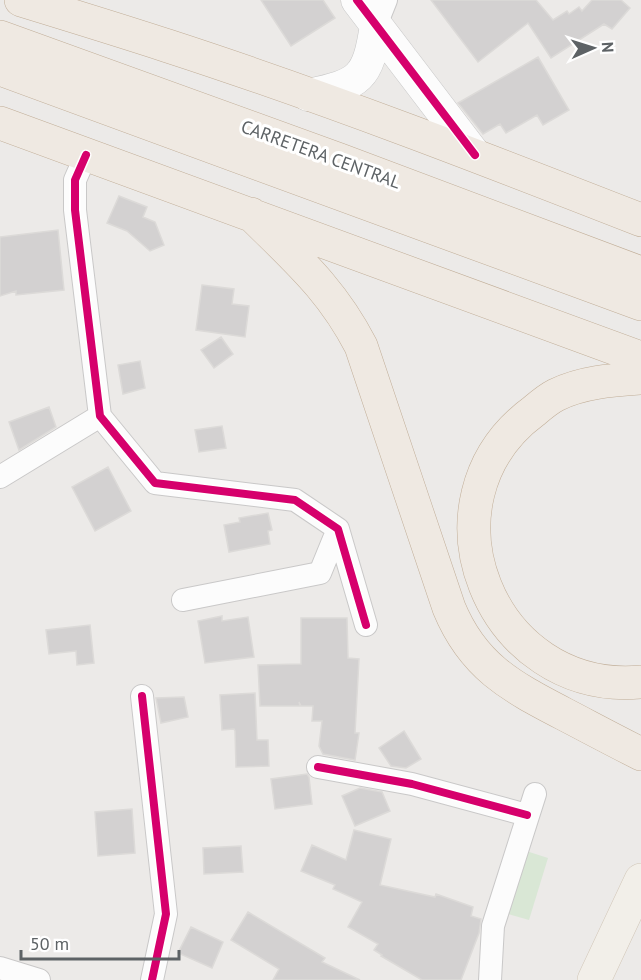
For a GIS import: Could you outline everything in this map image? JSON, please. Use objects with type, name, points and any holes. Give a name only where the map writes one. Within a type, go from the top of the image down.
[{"type":"highway","points":[[21,0],[169,46],[308,95],[475,155],[641,220]]},
{"type":"highway","name":"CARRETERA CENTRAL","points":[[0,37],[351,164],[641,273]]},
{"type":"highway","name":"CARRETERA CENTRAL","points":[[0,69],[641,304]]},
{"type":"highway","points":[[0,123],[641,358]]},
{"type":"highway","points":[[251,214],[323,286],[357,338],[449,608],[471,647],[494,672],[516,689],[641,754]]},
{"type":"highway","points":[[641,378],[600,383],[566,391],[545,402],[519,422],[495,450],[484,473],[477,501],[474,535],[480,570],[492,603],[505,623],[525,643],[552,665],[573,674],[598,681],[641,682]]},
{"type":"main road","points":[[594,980],[641,880]]},
{"type":"street","points":[[357,0],[381,13],[475,155]]},
{"type":"street","points":[[308,95],[342,88],[354,82],[364,70],[372,50],[381,13]]},
{"type":"street","points":[[86,155],[75,180],[75,210],[100,416],[155,483],[295,500],[338,529],[366,625]]},
{"type":"street","points":[[0,477],[100,416]]},
{"type":"street","points":[[183,600],[320,573],[338,529]]},
{"type":"street","points":[[142,696],[166,914],[152,980]]},
{"type":"street","points":[[318,767],[412,784],[527,815]]},
{"type":"street","points":[[490,980],[493,926],[527,815],[536,794]]},
{"type":"street","points":[[0,968],[39,980]]},
{"type":"green space","points":[[520,849],[548,858],[529,920],[501,912]]},
{"type":"building","points":[[261,0],[323,0],[335,18],[291,46]]},
{"type":"building","points":[[431,0],[536,0],[553,20],[579,7],[582,11],[592,0],[621,0],[630,8],[612,29],[604,24],[551,58],[528,23],[478,62]]},
{"type":"building","points":[[538,57],[569,110],[543,125],[537,115],[506,133],[500,124],[483,134],[458,103]]},
{"type":"building","points":[[119,196],[147,207],[143,217],[155,222],[164,245],[150,251],[127,231],[107,223]]},
{"type":"building","points":[[58,230],[64,290],[16,295],[16,291],[0,296],[0,237]]},
{"type":"building","points":[[202,285],[234,289],[232,304],[249,306],[245,337],[196,330]]},
{"type":"building","points":[[221,337],[233,354],[214,368],[201,350]]},
{"type":"building","points":[[140,361],[145,388],[123,394],[118,365]]},
{"type":"building","points":[[49,407],[56,427],[19,450],[9,422]]},
{"type":"building","points":[[222,426],[226,448],[199,452],[195,430]]},
{"type":"building","points":[[108,467],[131,511],[95,531],[72,487]]},
{"type":"building","points":[[268,513],[272,530],[268,531],[270,544],[229,552],[224,525],[240,522],[239,518]]},
{"type":"building","points":[[222,616],[222,621],[248,617],[254,657],[205,663],[198,621]]},
{"type":"building","points":[[301,618],[347,618],[348,658],[359,659],[355,733],[359,733],[355,760],[323,754],[319,746],[322,721],[312,721],[313,706],[301,706],[299,702],[300,706],[260,706],[258,665],[301,664]]},
{"type":"building","points":[[90,625],[94,663],[77,665],[76,651],[49,654],[46,630]]},
{"type":"building","points":[[255,693],[257,740],[268,740],[269,766],[236,767],[235,731],[234,729],[222,730],[220,695]]},
{"type":"building","points":[[184,697],[188,717],[161,723],[156,698]]},
{"type":"building","points":[[404,731],[421,759],[406,768],[391,766],[379,748]]},
{"type":"building","points":[[307,774],[312,804],[275,809],[271,779]]},
{"type":"building","points":[[360,788],[382,792],[390,811],[355,826],[342,796]]},
{"type":"building","points":[[132,809],[135,853],[98,856],[95,812]]},
{"type":"building","points":[[354,830],[391,839],[380,885],[435,897],[436,894],[473,907],[471,916],[481,919],[479,933],[461,980],[422,980],[381,956],[374,950],[378,944],[348,927],[362,902],[333,889],[335,885],[301,871],[312,845],[346,860]]},
{"type":"building","points":[[241,846],[243,872],[204,874],[203,848]]},
{"type":"building","points":[[248,912],[325,958],[322,962],[360,980],[273,980],[279,969],[231,940]]},
{"type":"building","points":[[191,927],[223,942],[212,968],[178,953]]},
{"type":"cycle path","points":[[357,0],[475,155]]},
{"type":"cycle path","points":[[86,155],[75,180],[75,210],[100,416],[155,483],[295,500],[338,529],[366,625]]},
{"type":"cycle path","points":[[142,696],[166,914],[152,980]]},
{"type":"cycle path","points":[[318,767],[412,784],[527,815]]}]
